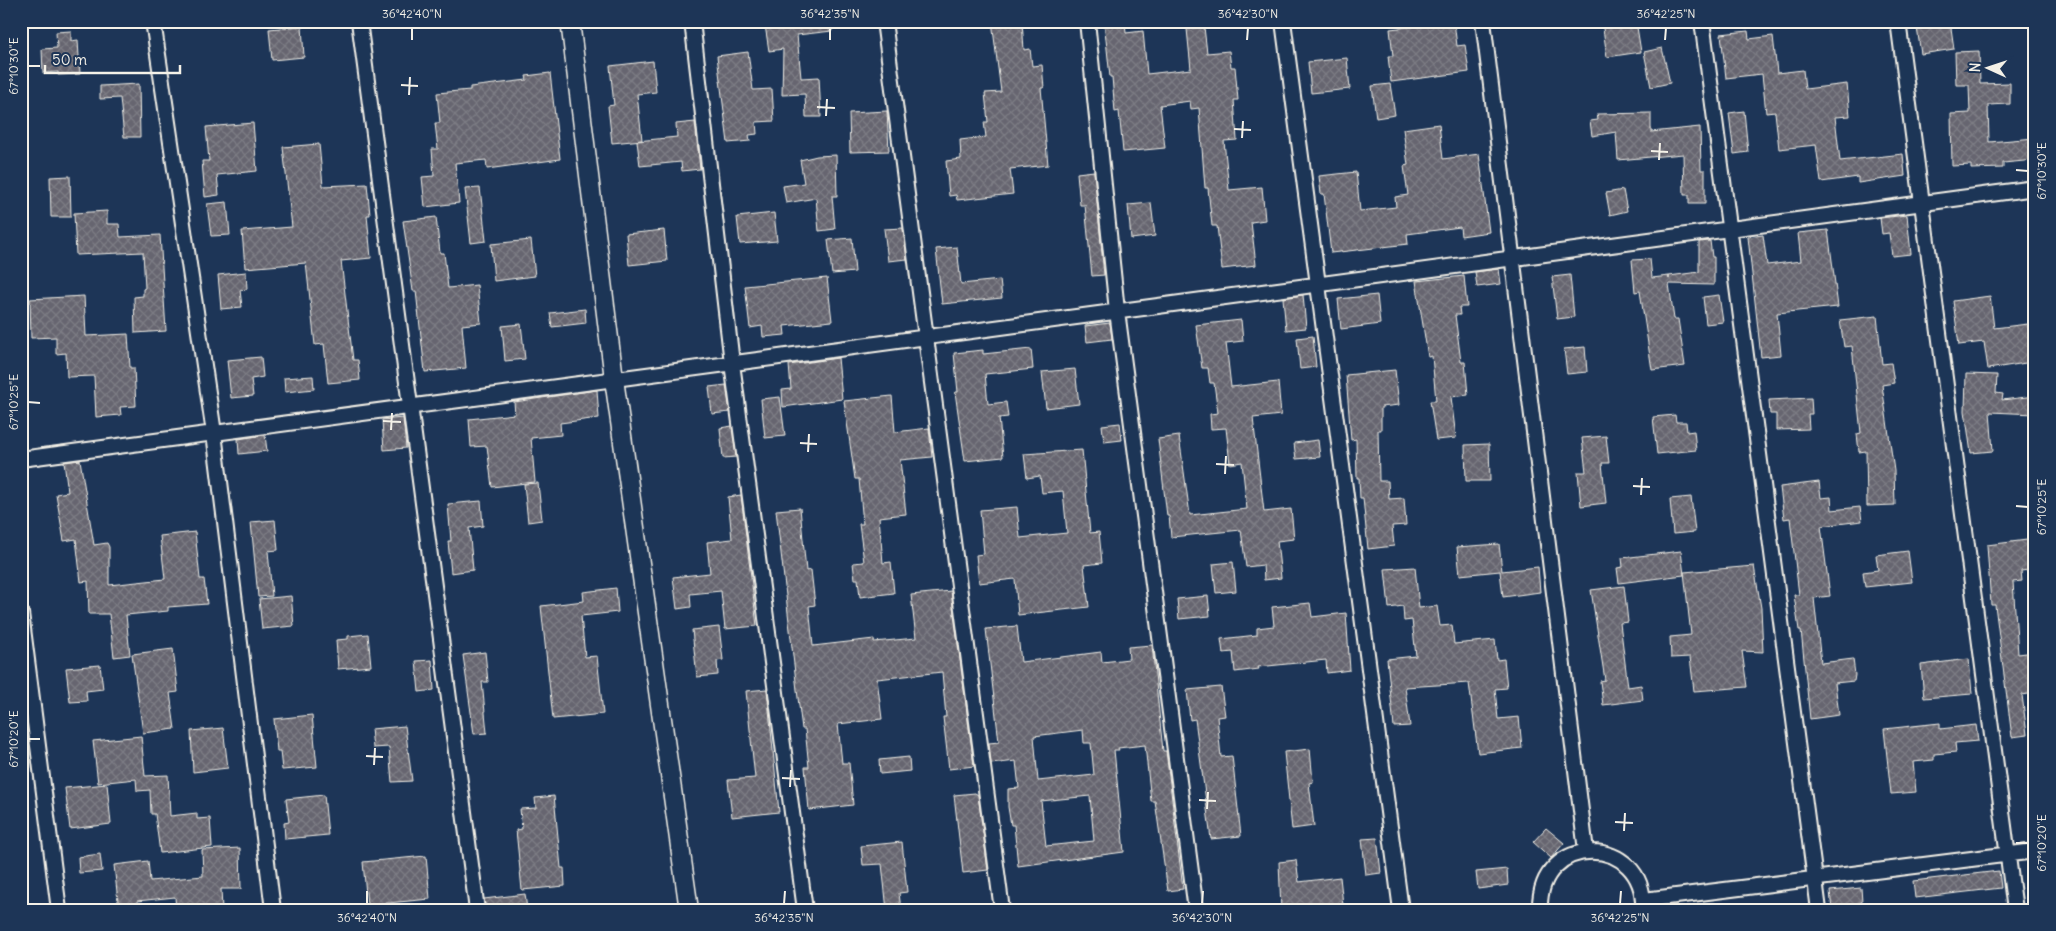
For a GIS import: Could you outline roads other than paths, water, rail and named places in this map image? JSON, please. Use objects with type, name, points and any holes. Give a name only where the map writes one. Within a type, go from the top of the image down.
[{"type":"street","points":[[153,21],[214,433],[274,910]]},
{"type":"street","points":[[359,21],[477,910]]},
{"type":"street","points":[[570,21],[614,379],[689,910]]},
{"type":"street","points":[[692,21],[732,363],[805,910]]},
{"type":"street","points":[[884,21],[1002,910]]},
{"type":"street","points":[[1087,21],[1117,311],[1196,910]]},
{"type":"street","points":[[1283,21],[1401,910]]},
{"type":"street","points":[[1483,21],[1514,258],[1586,851]]},
{"type":"street","points":[[1702,21],[1819,910]]},
{"type":"street","points":[[1898,21],[2015,910]]},
{"type":"street","points":[[21,459],[2035,188]]},
{"type":"street","points":[[21,613],[59,910]]},
{"type":"street","points":[[1540,910],[1541,889],[1554,868],[1574,854],[1586,851],[1613,856],[1625,863],[1641,886],[1643,905],[1815,878],[2035,850]]}]
